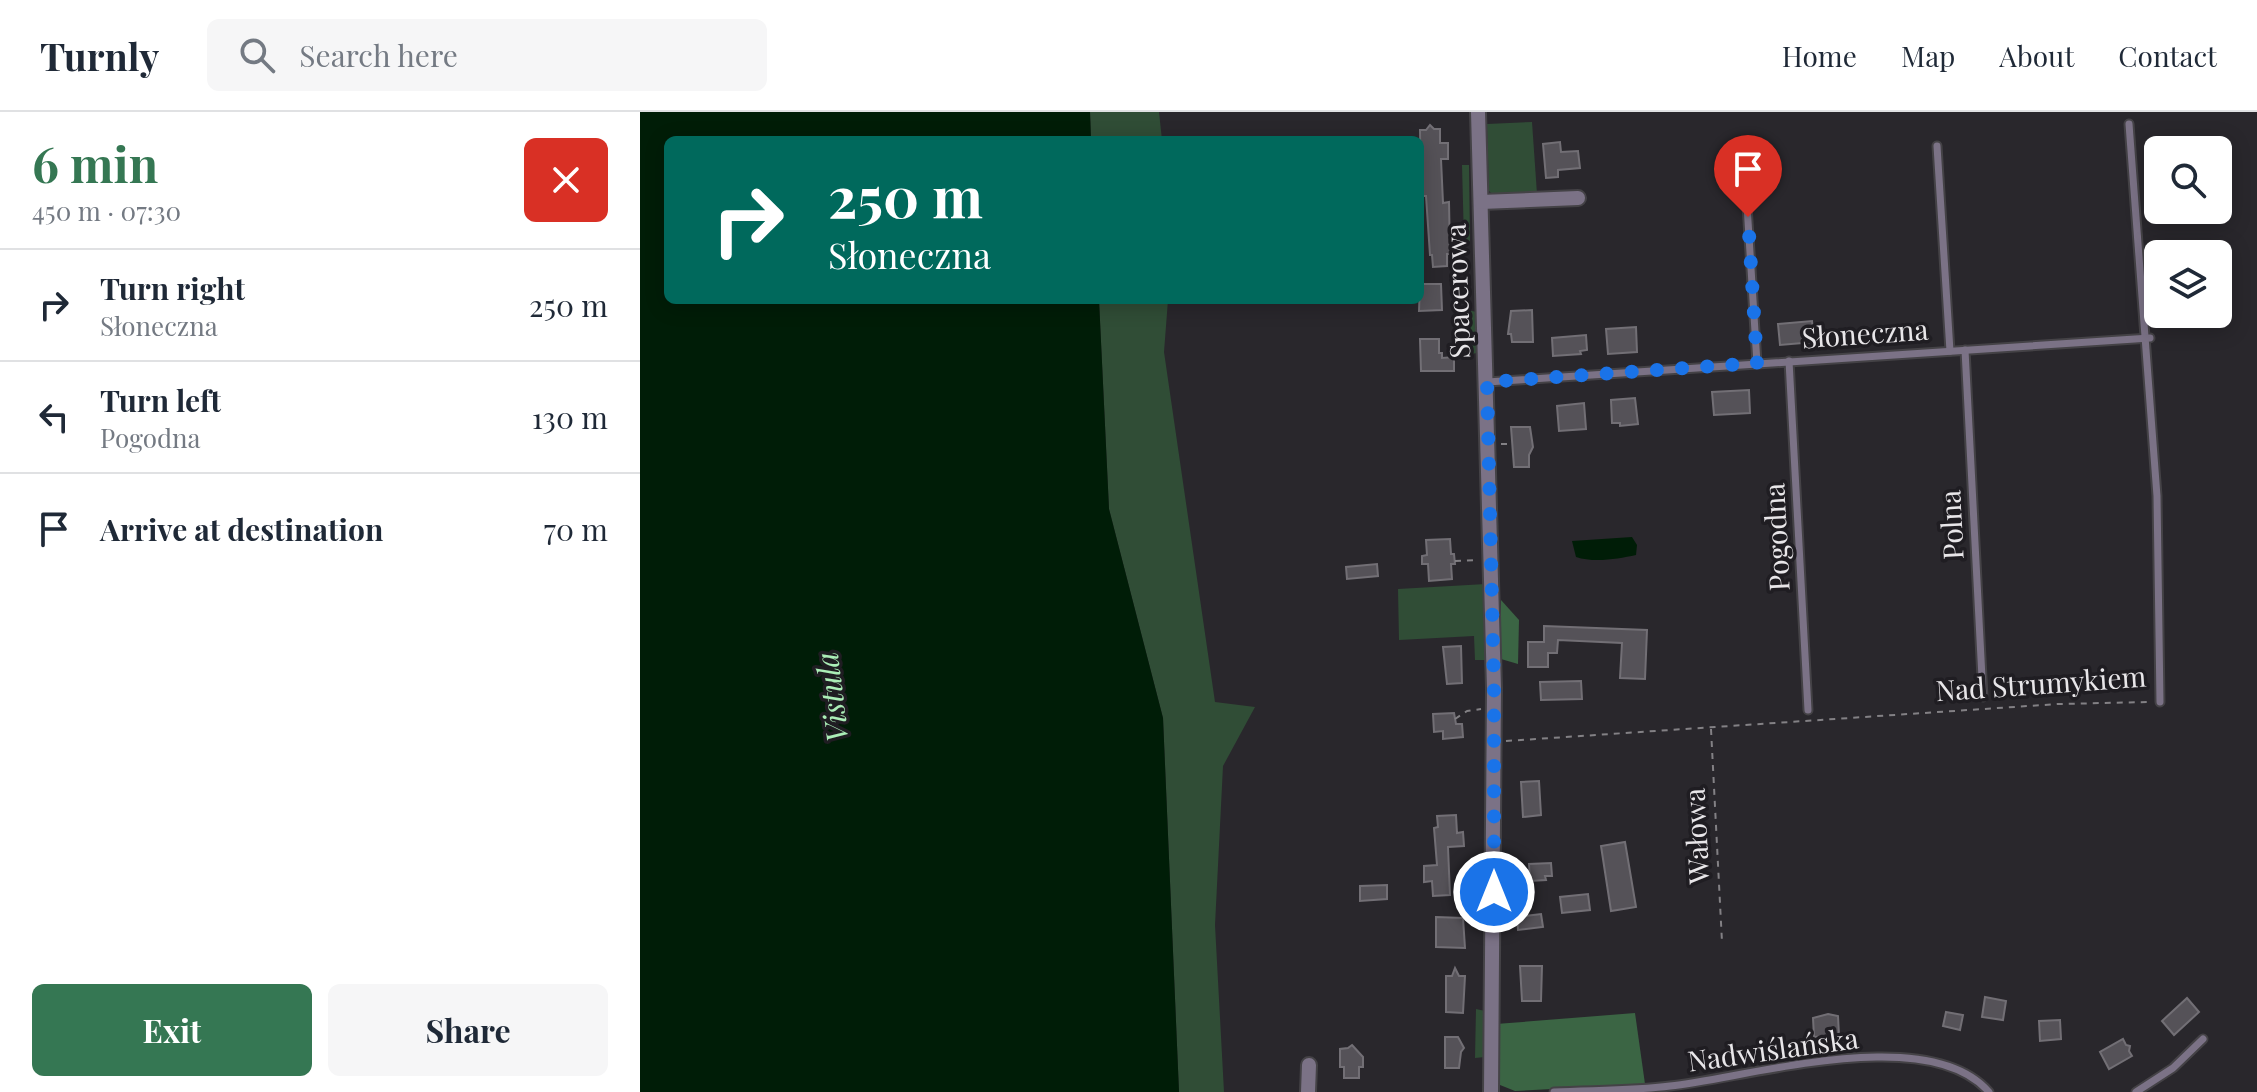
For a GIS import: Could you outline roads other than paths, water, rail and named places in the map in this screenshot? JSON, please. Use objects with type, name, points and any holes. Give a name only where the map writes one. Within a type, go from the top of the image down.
[{"type":"street","name":"Spacerowa","points":[[1478,112],[1494,709],[1491,1092]]},
{"type":"street","points":[[1481,202],[1578,198]]},
{"type":"street","points":[[1308,1092],[1309,1065]]},
{"type":"lane","name":"Nad Strumykiem","points":[[2129,124],[2157,496],[2160,702]]},
{"type":"lane","points":[[1937,146],[1950,351]]},
{"type":"lane","points":[[1744,158],[1757,363]]},
{"type":"lane","name":"Słoneczna","points":[[1487,382],[2147,338]]},
{"type":"lane","name":"Polna","points":[[1965,350],[1983,697]]},
{"type":"lane","name":"Pogodna","points":[[1789,361],[1808,710]]},
{"type":"lane","points":[[2136,1092],[2173,1068],[2203,1039]]},
{"type":"lane","name":"Nadwiślańska","points":[[1554,1092],[1669,1086],[1848,1059],[1909,1057],[1964,1072],[1989,1092]]},
{"type":"water","name":"Vistula","points":[[640,112],[1090,112],[1091,136],[664,136],[664,304],[1099,304],[1109,509],[1163,718],[1179,1092],[640,1092]]},
{"type":"water","points":[[1632,537],[1637,545],[1636,555],[1606,560],[1576,557],[1572,541]]}]
